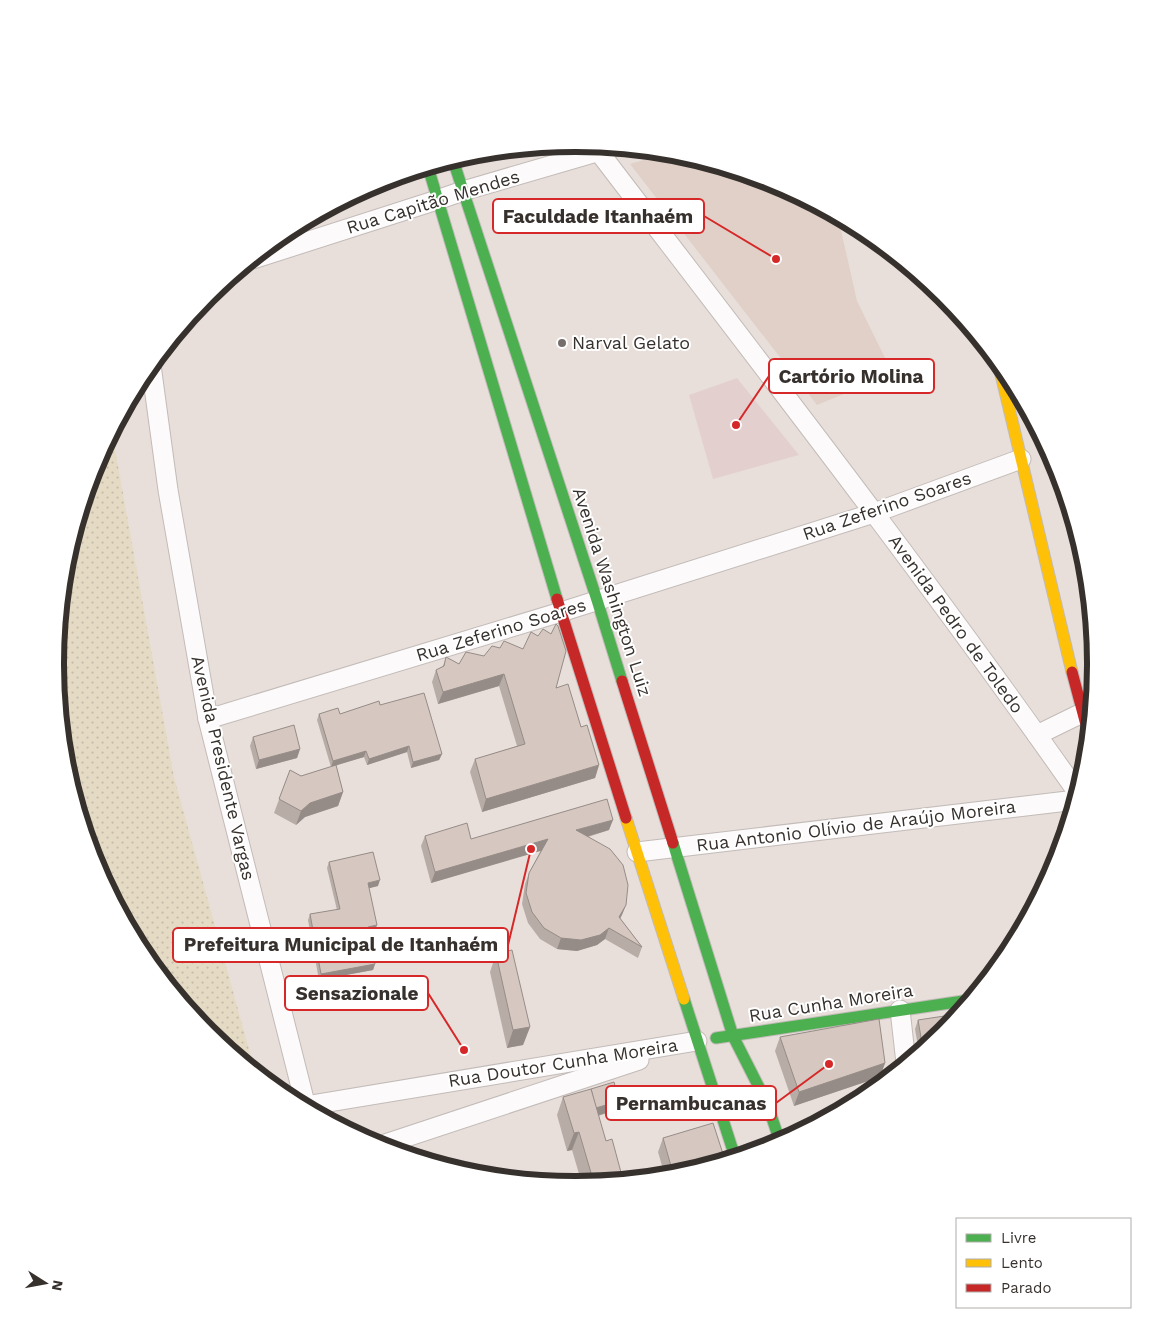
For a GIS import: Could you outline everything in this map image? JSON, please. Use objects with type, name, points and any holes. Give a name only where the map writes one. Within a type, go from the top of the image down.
[{"type":"main road","name":"Avenida Washington Luiz","points":[[455,167],[597,600],[733,1036],[767,1103],[777,1134]]},
{"type":"main road","points":[[430,174],[561,612],[636,852],[733,1151]]},
{"type":"main road","points":[[1003,383],[1084,720]]},
{"type":"main road","name":"Rua Cunha Moreira","points":[[698,1040],[960,1001]]},
{"type":"street","name":"Rua Capitão Mendes","points":[[270,254],[589,152]]},
{"type":"street","name":"Avenida Pedro de Toledo","points":[[607,153],[874,513],[1072,786]]},
{"type":"street","name":"Avenida Presidente Vargas","points":[[153,376],[168,490],[208,719],[303,1097]]},
{"type":"street","name":"Rua Zeferino Soares","points":[[208,719],[561,612],[874,513],[1021,459]]},
{"type":"street","points":[[1037,735],[1082,713]]},
{"type":"street","name":"Rua Antonio Olívio de Araújo Moreira","points":[[636,852],[1068,801]]},
{"type":"street","points":[[900,1010],[905,1055]]},
{"type":"street","name":"Rua Doutor Cunha Moreira","points":[[315,1104],[698,1040]]},
{"type":"street","name":"Rua Doutor Cunha Moreira","points":[[392,1142],[698,1040]]},
{"type":"shaded area","points":[[650,158],[675,162],[740,179],[802,205],[840,226],[857,301],[893,374],[817,405],[630,164]]},
{"type":"shaded area","points":[[737,378],[799,455],[713,479],[689,395]]},
{"type":"sand","points":[[114,444],[174,777],[252,1060],[214,1026],[191,1001],[150,948],[132,920],[103,860],[81,796],[68,731],[65,697],[64,664],[68,597],[81,532],[103,468]]},
{"type":"building","points":[[556,624],[566,651],[556,688],[568,684],[581,727],[587,725],[599,765],[486,799],[475,759],[525,744],[504,674],[443,692],[436,670],[444,666],[446,657],[459,664],[466,652],[484,656],[492,646],[500,648],[504,641],[523,649],[531,632],[538,636],[543,629],[551,634]]},
{"type":"building","points":[[424,693],[442,754],[413,762],[409,746],[369,759],[366,751],[333,761],[319,714],[338,708],[340,714],[379,701],[380,705]]},
{"type":"building","points":[[294,725],[300,749],[259,760],[253,737]]},
{"type":"building","points":[[336,765],[343,792],[310,803],[301,811],[279,799],[290,770],[301,776]]},
{"type":"building","points":[[607,799],[613,820],[576,830],[610,849],[623,865],[628,885],[626,905],[619,917],[642,947],[609,928],[600,935],[581,940],[561,938],[544,928],[532,912],[526,893],[529,873],[548,839],[435,872],[425,836],[467,823],[471,839]]},
{"type":"building","points":[[373,852],[380,880],[368,883],[377,925],[368,927],[375,964],[321,974],[310,914],[340,909],[329,862]]},
{"type":"building","points":[[512,950],[530,1027],[513,1030],[496,954]]},
{"type":"building","points":[[946,1016],[922,1041],[918,1020]]},
{"type":"building","points":[[879,1019],[885,1063],[799,1092],[780,1037]]},
{"type":"building","points":[[614,1082],[619,1101],[596,1108],[591,1089]]},
{"type":"building","points":[[591,1089],[606,1141],[612,1139],[621,1174],[592,1176],[579,1132],[574,1133],[563,1097]]},
{"type":"building","points":[[713,1123],[723,1154],[671,1167],[663,1138]]},
{"type":"traffic: fast","points":[[455,167],[622,681]]},
{"type":"traffic: fast","points":[[430,174],[557,599]]},
{"type":"traffic: fast","points":[[673,843],[733,1036],[767,1103],[777,1134]]},
{"type":"traffic: fast","points":[[684,999],[733,1151]]},
{"type":"traffic: fast","points":[[716,1038],[959,1002]]},
{"type":"traffic: slow","points":[[1003,383],[1072,672]]},
{"type":"traffic: slow","points":[[626,818],[684,999]]},
{"type":"traffic: jam","points":[[557,599],[626,818]]},
{"type":"traffic: jam","points":[[1072,672],[1084,718]]},
{"type":"traffic: jam","points":[[622,681],[673,843]]},
{"type":"place","name":"Faculdade Itanhaém","points":[[776,259]]},
{"type":"place","name":"Narval Gelato","points":[[562,343]]},
{"type":"place","name":"Cartório Molina","points":[[736,425]]},
{"type":"place","name":"Prefeitura Municipal de Itanhaém","points":[[531,849]]},
{"type":"place","name":"Sensazionale","points":[[464,1050]]},
{"type":"place","name":"Pernambucanas","points":[[829,1064]]}]
